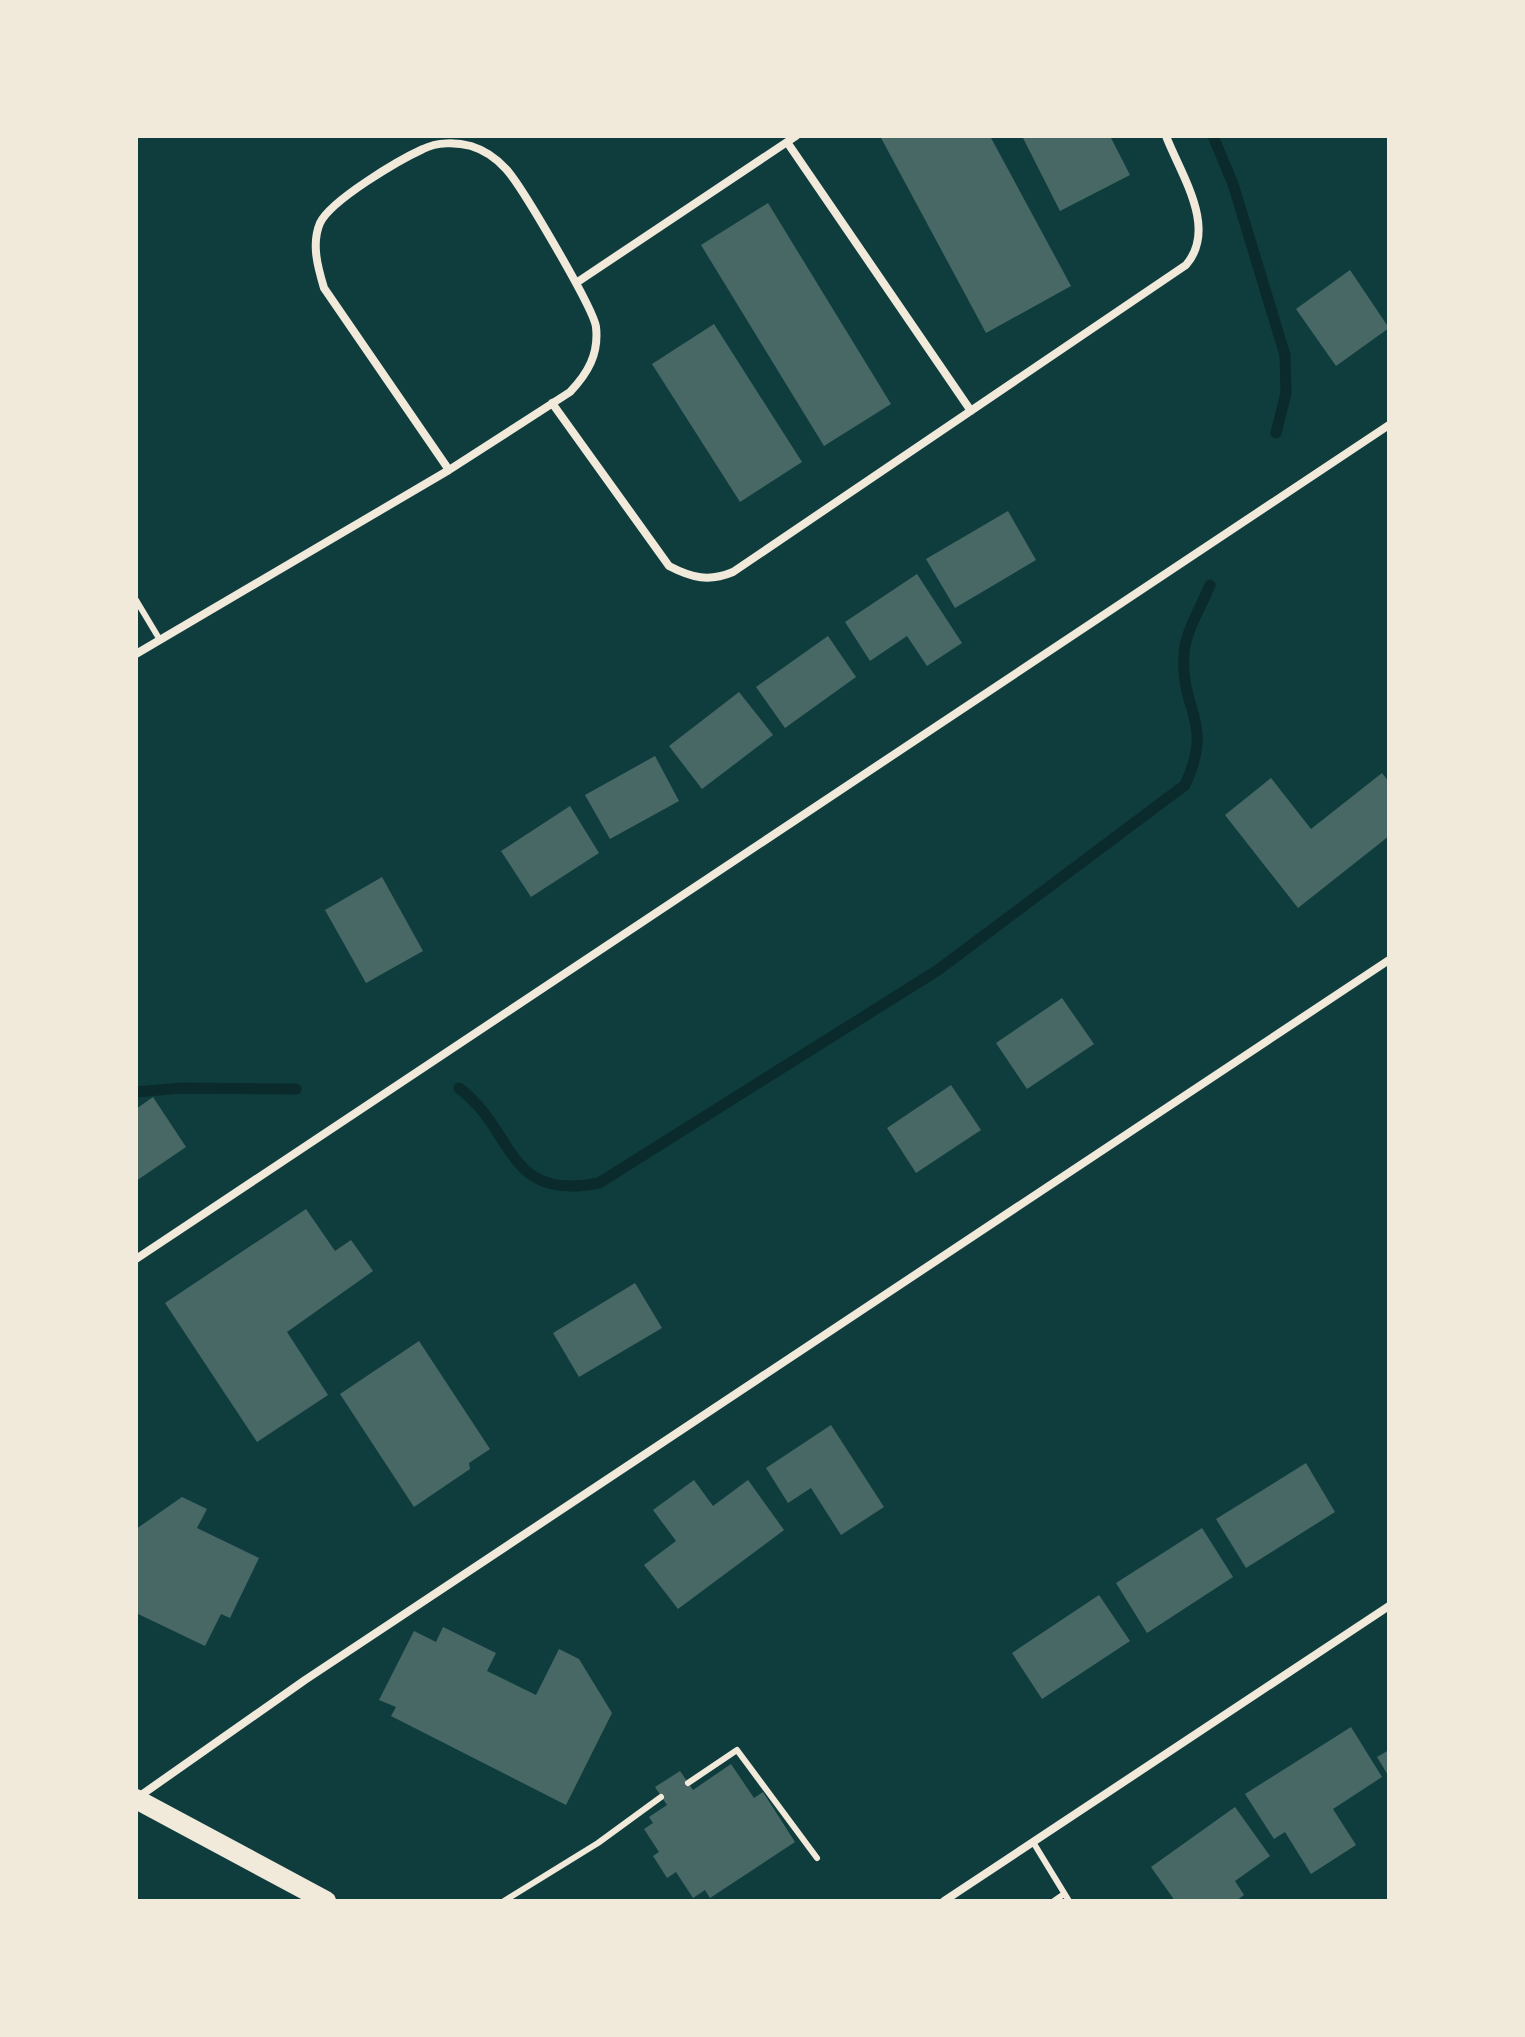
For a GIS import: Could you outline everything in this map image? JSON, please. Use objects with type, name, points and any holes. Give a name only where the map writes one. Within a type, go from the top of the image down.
[{"type":"main road","points":[[136,1799],[321,1900]]},
{"type":"street","points":[[576,283],[796,136]]},
{"type":"street","points":[[552,403],[669,566],[698,579],[719,578],[733,572],[1186,265],[1196,254],[1201,231],[1166,136]]},
{"type":"street","points":[[787,142],[971,411]]},
{"type":"street","points":[[136,654],[449,470],[552,403],[586,375],[596,353],[595,318],[576,283],[508,170],[491,155],[470,146],[447,143],[425,148],[333,206],[320,223],[316,242],[317,265],[324,288],[449,470]]},
{"type":"street","points":[[136,1259],[1389,425]]},
{"type":"street","points":[[136,1799],[305,1680],[1389,960]]},
{"type":"street","points":[[944,1901],[1389,1606]]},
{"type":"lane","points":[[136,600],[160,640]]},
{"type":"lane","points":[[688,1783],[737,1750],[817,1858]]},
{"type":"lane","points":[[504,1901],[598,1843],[661,1797]]},
{"type":"lane","points":[[1033,1842],[1069,1901]]},
{"type":"lane","points":[[1054,1901],[1064,1894]]},
{"type":"building","points":[[880,136],[990,136],[1071,286],[986,333]]},
{"type":"building","points":[[1022,136],[1110,136],[1130,175],[1060,211]]},
{"type":"building","points":[[768,203],[891,404],[824,446],[701,245]]},
{"type":"building","points":[[1350,270],[1389,328],[1336,366],[1296,309]]},
{"type":"building","points":[[714,324],[802,462],[740,502],[652,364]]},
{"type":"building","points":[[1008,511],[1036,560],[955,608],[926,559]]},
{"type":"building","points":[[917,574],[962,643],[927,666],[907,636],[870,661],[845,622]]},
{"type":"building","points":[[828,636],[856,677],[785,728],[756,687]]},
{"type":"building","points":[[739,692],[773,735],[702,789],[669,746]]},
{"type":"building","points":[[655,756],[679,801],[610,839],[585,795]]},
{"type":"building","points":[[1382,773],[1389,782],[1389,836],[1298,908],[1225,815],[1271,778],[1311,829]]},
{"type":"building","points":[[570,806],[599,853],[531,897],[501,851]]},
{"type":"building","points":[[382,877],[423,951],[366,983],[325,910]]},
{"type":"building","points":[[1062,998],[1094,1044],[1027,1089],[996,1043]]},
{"type":"building","points":[[951,1085],[981,1130],[916,1173],[887,1128]]},
{"type":"building","points":[[153,1097],[186,1147],[136,1181],[136,1109]]},
{"type":"building","points":[[306,1209],[335,1251],[351,1240],[373,1271],[287,1332],[328,1395],[257,1442],[165,1303]]},
{"type":"building","points":[[635,1283],[662,1328],[579,1377],[553,1333]]},
{"type":"building","points":[[419,1341],[490,1449],[469,1463],[470,1469],[414,1507],[340,1394]]},
{"type":"building","points":[[831,1425],[884,1507],[841,1535],[811,1488],[788,1503],[766,1468]]},
{"type":"building","points":[[1306,1463],[1335,1512],[1246,1568],[1216,1519]]},
{"type":"building","points":[[694,1480],[713,1506],[748,1480],[784,1530],[678,1609],[644,1565],[676,1541],[653,1510]]},
{"type":"building","points":[[182,1497],[207,1509],[197,1528],[259,1558],[230,1618],[221,1614],[205,1646],[136,1613],[136,1529]]},
{"type":"building","points":[[1202,1528],[1233,1577],[1147,1633],[1116,1583]]},
{"type":"building","points":[[1099,1595],[1130,1641],[1042,1699],[1012,1653]]},
{"type":"building","points":[[443,1627],[496,1653],[487,1671],[536,1695],[559,1649],[579,1659],[612,1713],[566,1805],[391,1716],[396,1707],[379,1700],[414,1631],[436,1642]]},
{"type":"building","points":[[1351,1727],[1382,1777],[1333,1809],[1356,1845],[1311,1874],[1285,1832],[1274,1839],[1245,1794]]},
{"type":"building","points":[[1389,1750],[1389,1777],[1377,1757]]},
{"type":"building","points":[[731,1764],[754,1798],[763,1792],[795,1842],[710,1898],[705,1890],[693,1898],[676,1872],[667,1878],[653,1856],[659,1852],[644,1829],[653,1823],[649,1817],[667,1805],[655,1787],[680,1771],[693,1790]]},
{"type":"building","points":[[1235,1807],[1270,1856],[1235,1881],[1244,1895],[1236,1901],[1175,1901],[1151,1867]]},
{"type":"waterway","points":[[1213,136],[1233,184],[1285,355],[1286,393],[1276,433]]},
{"type":"waterway","points":[[459,1088],[478,1105],[528,1173],[545,1182],[568,1186],[599,1183],[938,970],[1185,785],[1197,745],[1197,730],[1184,674],[1184,654],[1191,628],[1210,585]]},
{"type":"waterway","points":[[136,1092],[182,1088],[296,1089]]}]
